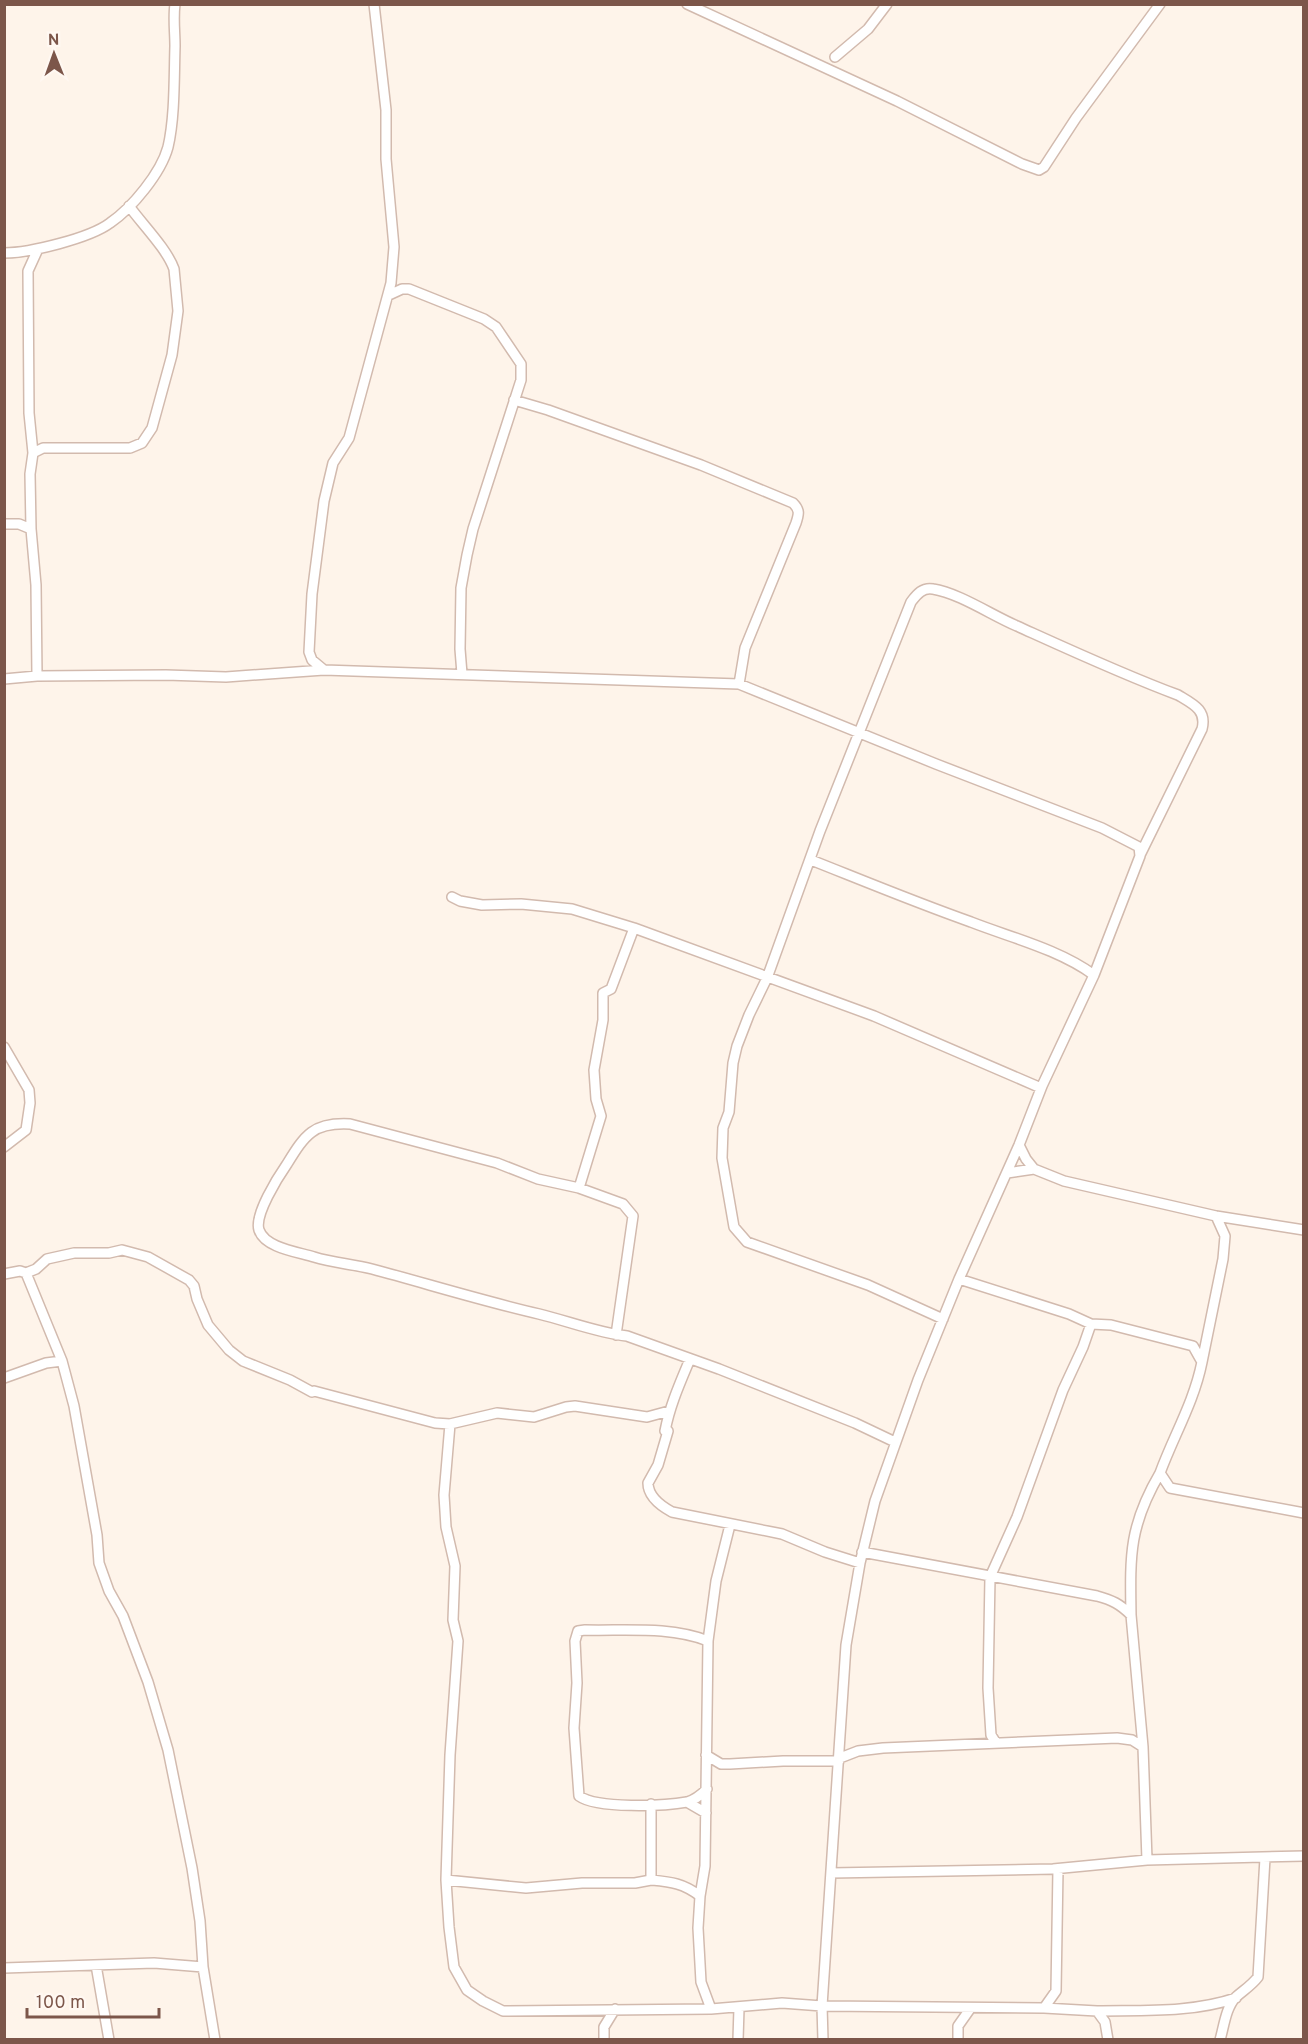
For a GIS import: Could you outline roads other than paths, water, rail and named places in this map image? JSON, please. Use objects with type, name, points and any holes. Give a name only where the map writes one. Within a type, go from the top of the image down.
[{"type":"street","points":[[4,253],[38,249],[93,233],[110,224],[129,206],[157,172],[168,146],[172,110],[175,4]]},
{"type":"street","points":[[324,670],[312,660],[309,652],[319,526],[333,463],[349,438],[389,295],[394,247],[386,159],[384,81],[374,4]]},
{"type":"street","points":[[687,4],[897,100],[1022,164],[1039,170],[1044,167],[1082,110],[1160,4]]},
{"type":"street","points":[[835,57],[868,29],[887,4]]},
{"type":"street","points":[[33,453],[43,448],[130,448],[142,443],[152,428],[176,334],[178,311],[174,269],[172,263],[129,206]]},
{"type":"street","points":[[37,676],[36,585],[31,529],[30,474],[33,453],[29,412],[28,271],[38,249]]},
{"type":"street","points":[[389,295],[402,289],[409,289],[484,319],[496,327],[521,364],[521,380],[473,529],[467,555],[461,588],[462,674]]},
{"type":"street","points":[[514,400],[557,413],[735,478],[793,503],[798,508],[796,523],[745,648],[739,684]]},
{"type":"street","points":[[4,524],[25,525],[31,529]]},
{"type":"street","points":[[823,2040],[822,2006],[846,1645],[862,1552],[874,1501],[943,1319],[1019,1145],[1041,1088],[1094,975],[1140,856],[1202,729],[1204,716],[1202,712],[1178,695],[1016,626],[953,596],[926,588],[915,596],[859,733],[766,978],[737,1046],[733,1063],[729,1112],[723,1128],[722,1158],[734,1227],[747,1242],[868,1285],[943,1319]]},
{"type":"street","points":[[4,679],[37,676],[226,677],[324,670],[739,684],[1058,813],[1102,828],[1139,847],[1140,856]]},
{"type":"street","points":[[811,860],[947,914],[1039,947],[1077,963],[1094,975]]},
{"type":"street","points":[[452,897],[460,901],[482,904],[521,904],[572,909],[634,928],[874,1017],[1041,1088]]},
{"type":"street","points":[[579,1188],[601,1116],[596,1099],[594,1070],[603,1020],[603,993],[611,989],[634,928]]},
{"type":"street","points":[[4,1047],[29,1090],[30,1103],[26,1130],[4,1147]]},
{"type":"street","points":[[616,1335],[633,1216],[623,1204],[579,1188],[538,1179],[497,1163],[350,1124],[331,1124],[311,1131],[302,1139],[258,1220],[258,1229],[274,1246],[330,1262],[372,1269],[616,1335],[627,1336],[855,1423],[895,1442]]},
{"type":"street","points":[[1019,1145],[1034,1169]]},
{"type":"street","points":[[1007,1173],[1034,1169],[1064,1181],[1216,1216],[1304,1230]]},
{"type":"street","points":[[1148,1860],[1143,1747],[1131,1615],[1130,1559],[1136,1523],[1191,1401],[1202,1362],[1224,1259],[1225,1236],[1216,1216]]},
{"type":"street","points":[[1225,1236],[1239,1220]]},
{"type":"street","points":[[4,1274],[20,1271],[26,1273],[36,1269],[47,1259],[74,1252],[109,1253],[122,1250],[148,1257],[189,1280],[194,1286],[208,1325],[229,1350],[243,1361],[290,1380],[312,1392],[426,1420],[450,1424],[497,1413],[534,1417],[575,1406],[647,1417],[669,1411]]},
{"type":"street","points":[[26,1273],[62,1361],[74,1406],[87,1472],[99,1563],[109,1592],[123,1616],[144,1671],[168,1750],[192,1868],[200,1921],[203,1967],[215,2040]]},
{"type":"street","points":[[960,1279],[1069,1314],[1091,1324],[1111,1325],[1193,1346],[1206,1341]]},
{"type":"street","points":[[993,1739],[988,1688],[990,1577],[1017,1517],[1063,1390],[1091,1324]]},
{"type":"street","points":[[1193,1346],[1202,1362]]},
{"type":"street","points":[[690,1359],[680,1378],[669,1411],[665,1431],[668,1431],[658,1465],[648,1483],[650,1494],[663,1507],[672,1512],[783,1534],[825,1552],[860,1563]]},
{"type":"street","points":[[4,1378],[46,1363],[62,1361]]},
{"type":"street","points":[[450,1424],[444,1495],[446,1527],[455,1566],[453,1620],[459,1641],[450,1755],[446,1880],[454,1967],[467,1990],[503,2011],[711,2009],[782,2003],[822,2006],[1044,2008],[1097,2011],[1197,2007],[1236,1998]]},
{"type":"street","points":[[1160,1473],[1170,1488]]},
{"type":"street","points":[[1149,1492],[1170,1488],[1304,1513]]},
{"type":"street","points":[[711,2009],[701,1982],[698,1928],[705,1866],[708,1641],[716,1581],[730,1525]]},
{"type":"street","points":[[862,1552],[1114,1601],[1131,1615]]},
{"type":"street","points":[[707,1790],[698,1798],[687,1802],[621,1806],[586,1801],[579,1796],[574,1728],[577,1683],[576,1635],[578,1631],[657,1631],[690,1635],[708,1641]]},
{"type":"street","points":[[706,1774],[721,1764],[840,1760],[873,1749],[984,1743],[993,1739],[1118,1738],[1132,1740],[1143,1747]]},
{"type":"street","points":[[706,1755],[721,1764]]},
{"type":"street","points":[[687,1802],[706,1813]]},
{"type":"street","points":[[651,1804],[651,1880]]},
{"type":"street","points":[[831,1873],[1058,1869],[1148,1860],[1304,1856]]},
{"type":"street","points":[[1220,2040],[1230,2008],[1236,1998],[1258,1977],[1265,1858]]},
{"type":"street","points":[[1044,2008],[1056,1991],[1058,1869]]},
{"type":"street","points":[[446,1880],[526,1888],[582,1883],[635,1883],[651,1880],[679,1883],[700,1896]]},
{"type":"street","points":[[4,1968],[154,1963],[203,1967]]},
{"type":"street","points":[[96,1965],[109,2040]]},
{"type":"street","points":[[738,2040],[739,2007]]},
{"type":"street","points":[[943,2008],[958,2026]]},
{"type":"street","points":[[603,2040],[604,2027],[615,2009]]},
{"type":"street","points":[[958,2040],[958,2026],[970,2009]]},
{"type":"street","points":[[1097,2011],[1105,2022],[1108,2040]]}]
